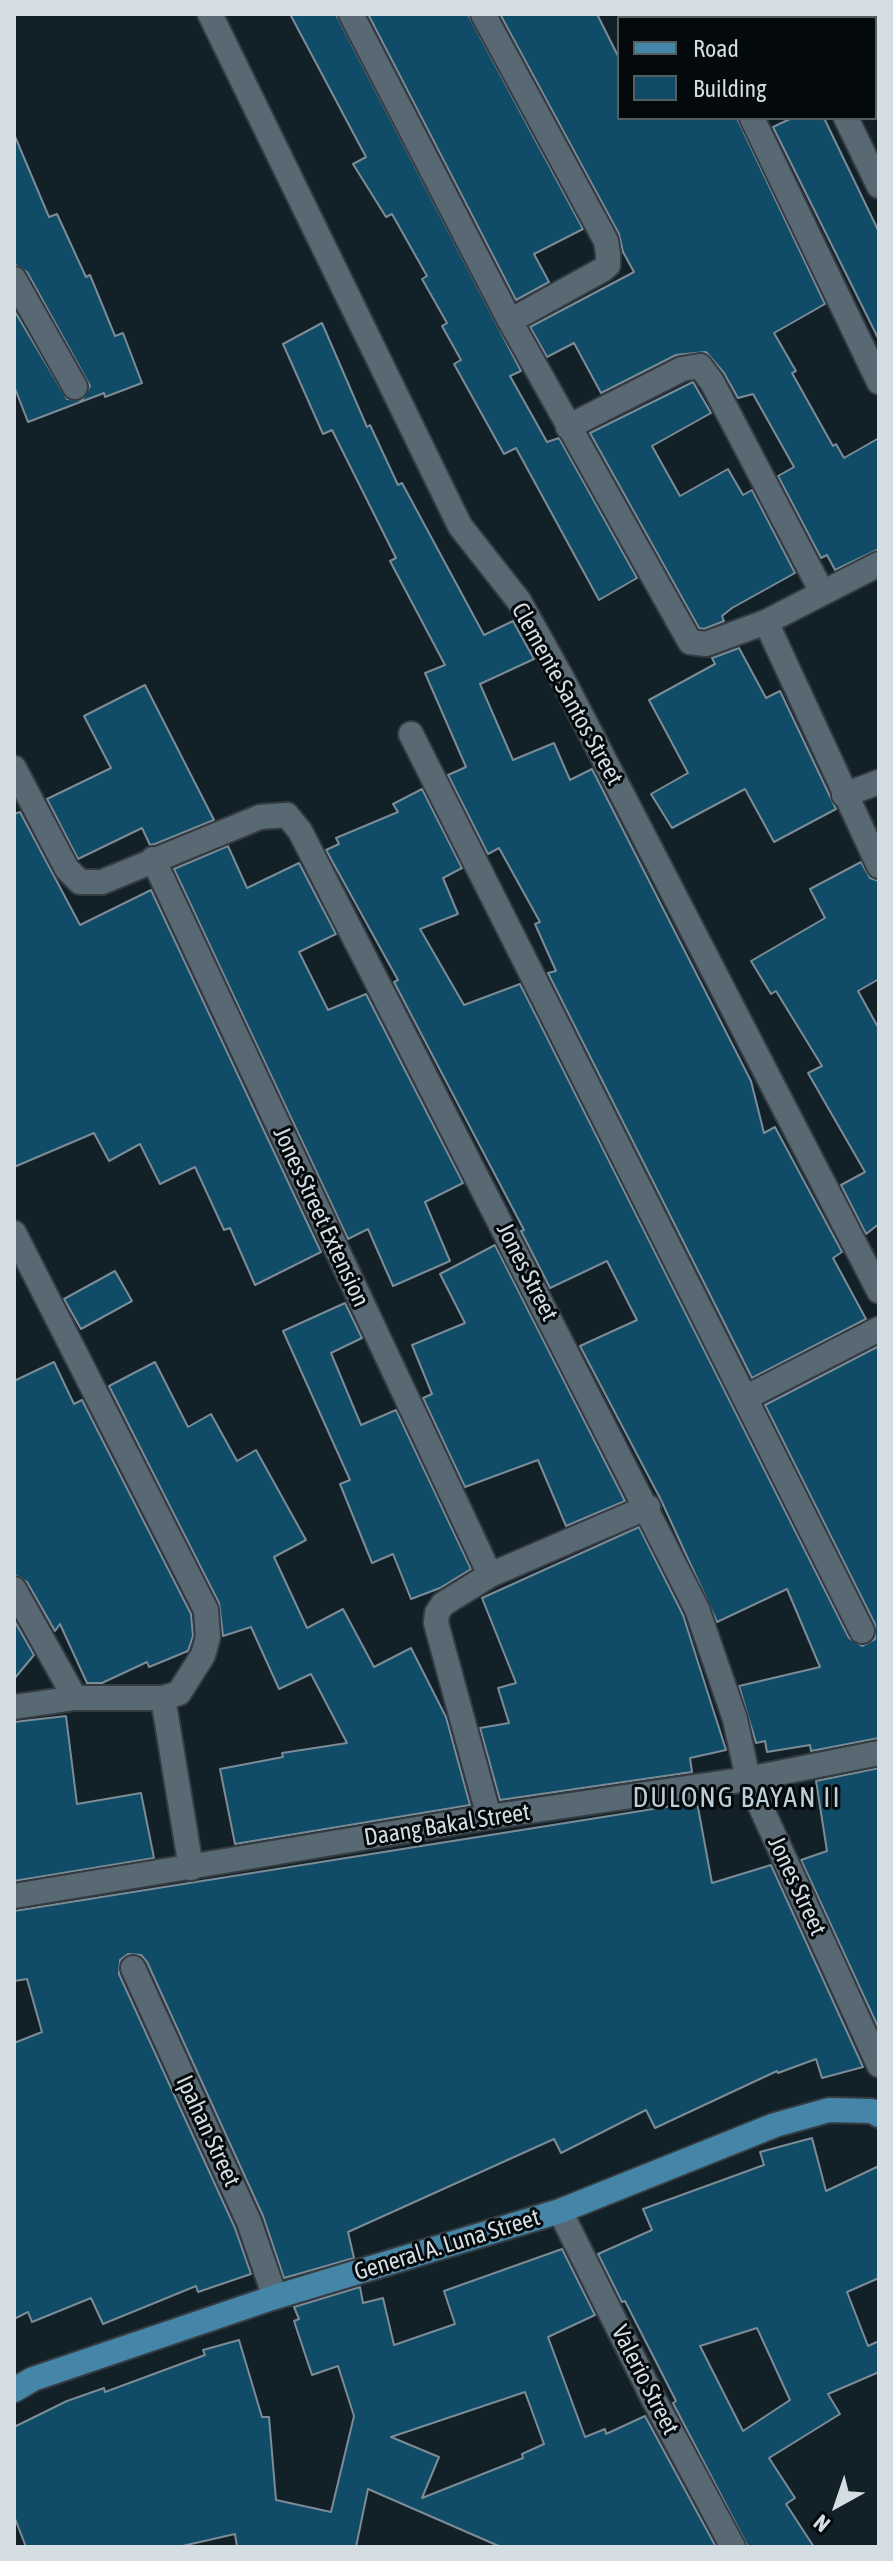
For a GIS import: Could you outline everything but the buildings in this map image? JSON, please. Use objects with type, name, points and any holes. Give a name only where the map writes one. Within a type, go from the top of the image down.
[{"type":"main road","name":"General A. Luna Street","points":[[14,2390],[33,2379],[275,2297],[560,2211],[775,2125],[829,2110],[872,2111],[879,2115]]},
{"type":"street","name":"Clemente Santos Street","points":[[210,14],[460,526],[519,601],[563,680],[879,1291]]},
{"type":"street","points":[[351,14],[510,321],[690,642],[706,644],[766,622],[879,564]]},
{"type":"street","points":[[483,14],[606,241],[608,254],[608,265],[602,270],[510,321]]},
{"type":"street","points":[[753,120],[879,382]]},
{"type":"street","points":[[847,120],[879,186]]},
{"type":"street","points":[[14,279],[75,387]]},
{"type":"street","points":[[568,427],[682,369],[700,366],[712,382],[822,592]]},
{"type":"street","points":[[766,622],[879,866]]},
{"type":"street","points":[[411,734],[862,1631]]},
{"type":"street","name":"Jones Street","points":[[14,768],[67,869],[80,882],[102,882],[260,817],[287,815],[300,831],[648,1507],[697,1609],[735,1719],[748,1779],[879,2065]]},
{"type":"street","points":[[844,795],[879,782]]},
{"type":"street","name":"Jones Street Extension","points":[[153,859],[490,1575]]},
{"type":"street","points":[[14,1233],[206,1610],[208,1637],[203,1655],[179,1693],[163,1698],[75,1698],[14,1707]]},
{"type":"street","points":[[747,1397],[879,1329]]},
{"type":"street","points":[[489,1817],[436,1623],[443,1604],[490,1575],[648,1507]]},
{"type":"street","points":[[14,1589],[75,1698]]},
{"type":"street","points":[[163,1698],[191,1868]]},
{"type":"street","name":"Daang Bakal Street","points":[[14,1896],[489,1817],[748,1779],[879,1753]]},
{"type":"street","name":"Ipahan Street","points":[[133,1968],[249,2222],[275,2297]]},
{"type":"street","name":"Valerio Street","points":[[560,2211],[653,2398],[733,2547]]},
{"type":"district","name":"DULONG BAYAN II","points":[[737,1798]]}]
